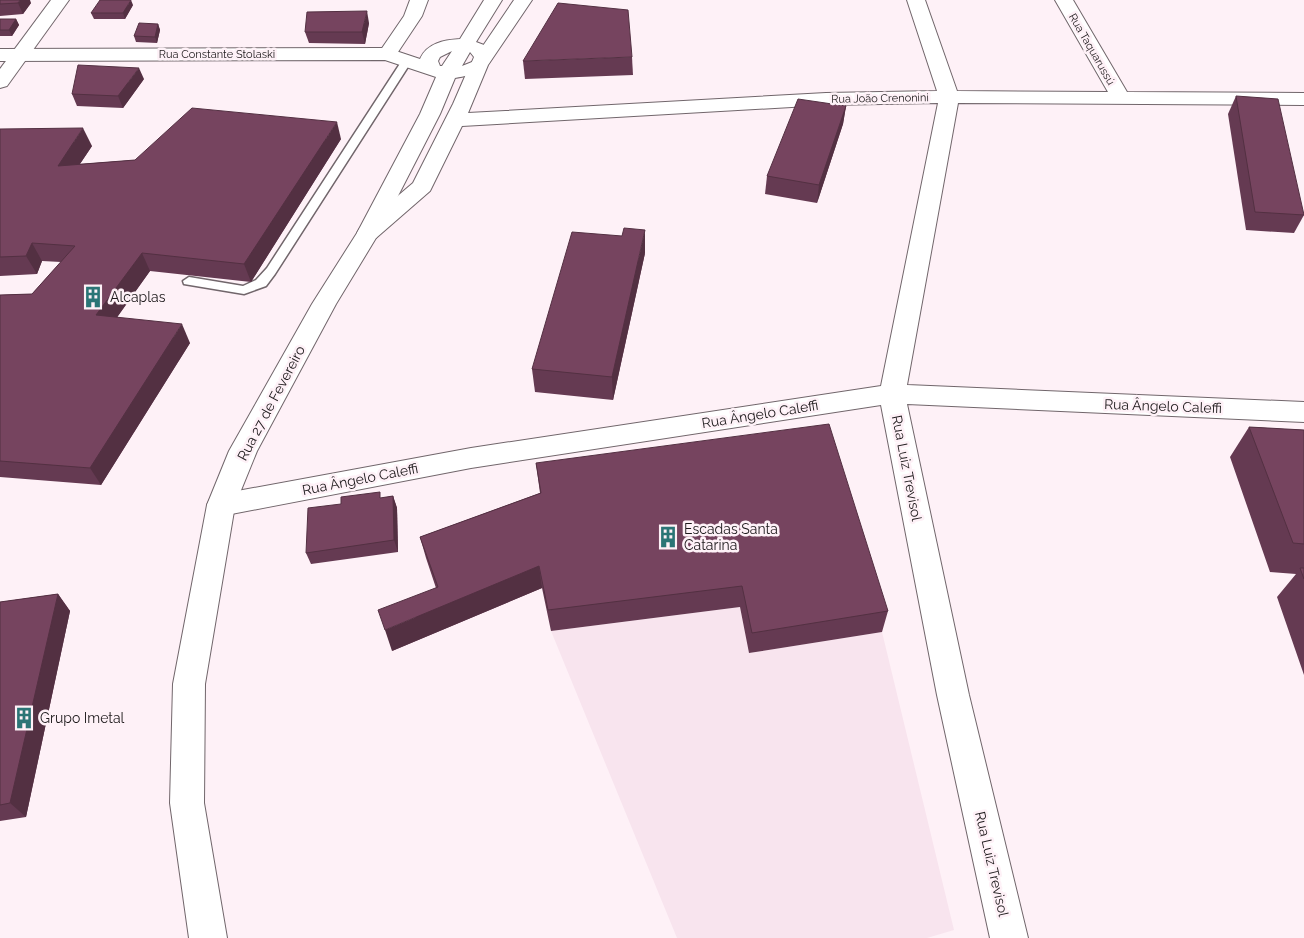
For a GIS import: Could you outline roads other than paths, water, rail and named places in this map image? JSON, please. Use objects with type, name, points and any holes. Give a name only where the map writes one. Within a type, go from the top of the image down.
[{"type":"street","points":[[0,82],[60,0]]},
{"type":"street","points":[[435,0],[431,5],[416,8],[387,54],[438,64],[465,72],[481,63],[523,0]]},
{"type":"street","name":"Rua 27 de Fevereiro","points":[[208,938],[187,803],[189,684],[221,505],[243,450],[324,304],[368,233],[430,114],[438,64],[463,45],[493,0]]},
{"type":"street","name":"Rua Luiz Trevisol","points":[[916,0],[949,97],[892,394],[953,695],[1009,938]]},
{"type":"street","name":"Rua Taquarussú","points":[[1064,0],[1120,97]]},
{"type":"street","points":[[368,233],[422,186],[456,120],[484,56],[477,49],[463,45],[452,45],[438,64]]},
{"type":"street","name":"Rua Constante Stolaski","points":[[0,55],[387,54],[438,64]]},
{"type":"street","name":"Rua João Crenonini","points":[[456,120],[826,99],[949,97],[1304,99]]},
{"type":"street","name":"Rua Ângelo Caleffi","points":[[221,505],[471,458],[892,394],[1304,412]]},
{"type":"lane","points":[[189,280],[244,290],[261,283],[271,271],[408,59]]},
{"type":"place","name":"Alcaplas","points":[[93,297]]},
{"type":"place","name":"Escadas Santa Catarina","points":[[668,537]]},
{"type":"place","name":"Grupo Imetal","points":[[24,718]]}]
